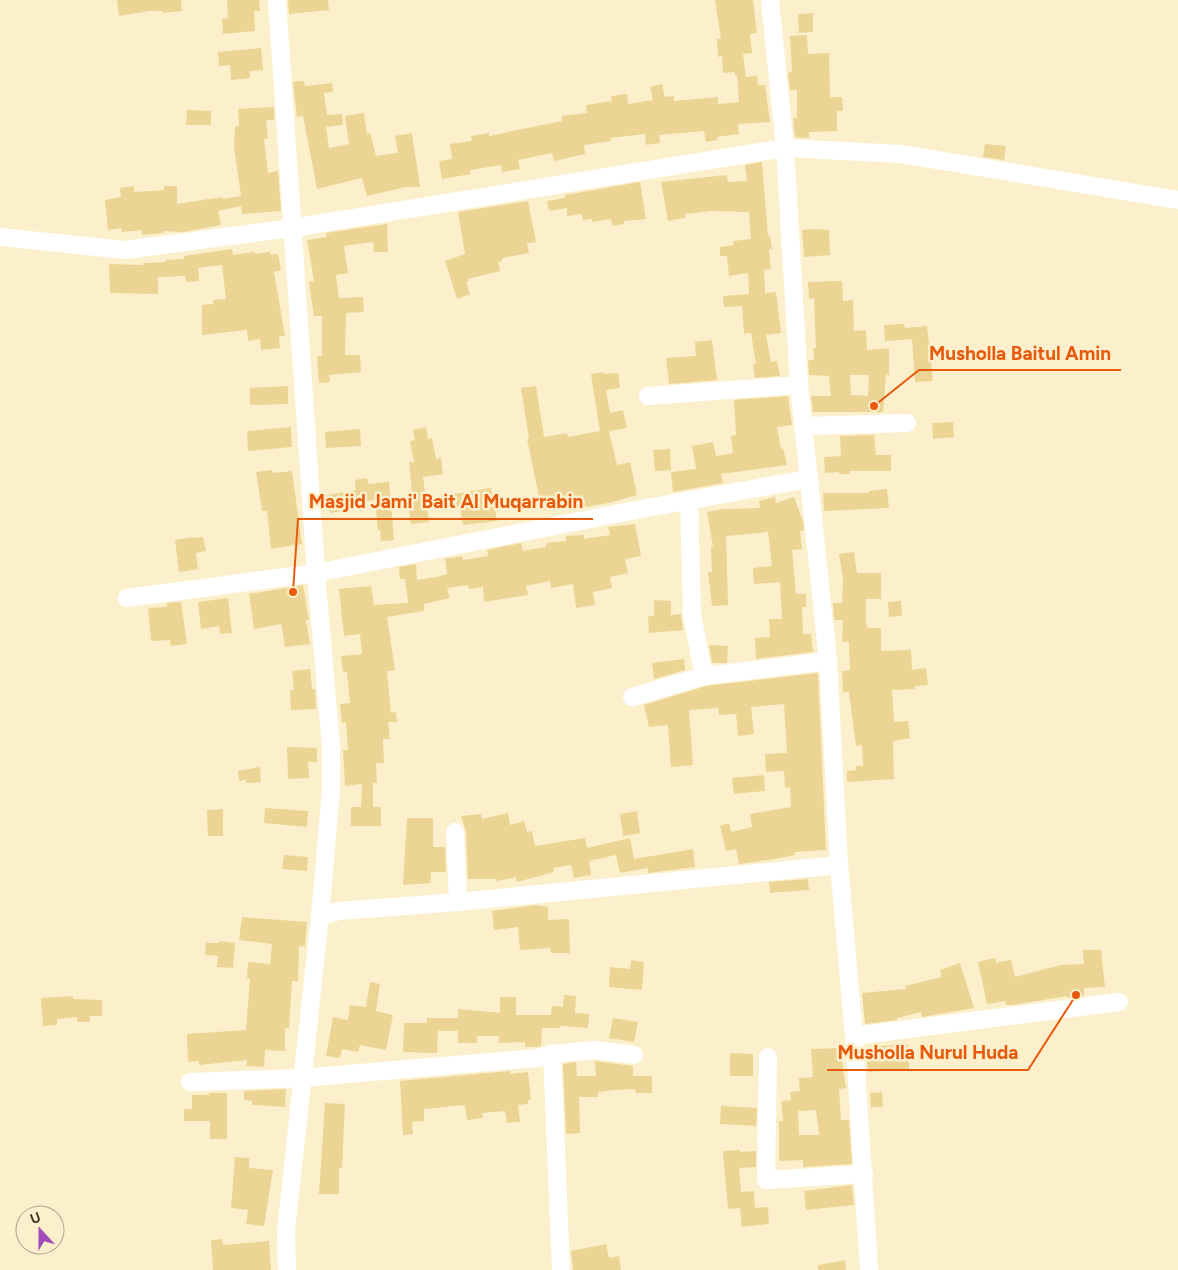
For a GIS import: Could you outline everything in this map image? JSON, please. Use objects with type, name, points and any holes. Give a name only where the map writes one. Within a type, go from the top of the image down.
[{"type":"street","points":[[277,0],[316,574],[331,746],[331,791],[320,916],[300,1078],[286,1231],[287,1270]]},
{"type":"street","points":[[770,0],[785,148],[799,385],[828,661],[839,866],[854,1036],[869,1270]]},
{"type":"street","points":[[0,237],[125,250],[292,228],[785,148],[901,154],[1178,200]]},
{"type":"street","points":[[648,396],[799,385]]},
{"type":"street","points":[[804,426],[907,423]]},
{"type":"street","points":[[127,598],[316,574],[689,500],[808,479]]},
{"type":"street","points":[[689,500],[692,615],[704,676]]},
{"type":"street","points":[[632,697],[704,676],[828,661]]},
{"type":"street","points":[[455,832],[458,902]]},
{"type":"street","points":[[320,916],[339,911],[458,902],[839,866]]},
{"type":"street","points":[[854,1036],[1119,1002]]},
{"type":"street","points":[[190,1082],[300,1078],[537,1058],[552,1054],[594,1050],[634,1055]]},
{"type":"street","points":[[552,1054],[561,1270]]},
{"type":"street","points":[[768,1057],[766,1180],[864,1174]]},
{"type":"building","points":[[117,0],[181,0],[182,11],[163,13],[162,11],[149,11],[119,16]]},
{"type":"building","points":[[227,0],[259,0],[260,11],[254,11],[255,31],[223,34],[222,19],[228,18]]},
{"type":"building","points":[[288,0],[328,0],[329,10],[289,14]]},
{"type":"building","points":[[715,0],[753,0],[757,33],[750,34],[752,53],[743,54],[746,77],[757,76],[758,85],[765,85],[770,122],[738,124],[739,134],[717,137],[718,140],[706,142],[704,131],[659,135],[660,143],[646,145],[645,134],[610,138],[611,141],[584,145],[585,154],[554,161],[552,153],[518,160],[520,169],[502,172],[501,165],[470,170],[471,174],[442,179],[439,161],[452,159],[450,144],[472,141],[471,136],[489,133],[489,136],[562,121],[562,116],[587,113],[586,105],[612,101],[611,96],[627,94],[628,104],[653,100],[650,87],[662,84],[665,97],[674,96],[674,101],[718,97],[718,104],[739,102],[737,75],[734,72],[723,73],[722,56],[718,57],[717,39],[721,39]]},
{"type":"building","points":[[813,13],[813,32],[799,33],[798,14]]},
{"type":"building","points":[[807,35],[808,54],[829,53],[830,97],[842,97],[843,111],[837,111],[837,131],[809,132],[809,138],[795,137],[793,118],[797,118],[797,90],[790,90],[788,73],[792,72],[790,36]]},
{"type":"building","points":[[261,48],[263,70],[250,71],[250,78],[231,80],[230,65],[219,66],[218,52]]},
{"type":"building","points":[[304,81],[305,86],[332,83],[333,92],[324,93],[327,115],[342,114],[343,125],[326,127],[329,148],[349,144],[345,116],[364,113],[367,134],[370,133],[376,156],[398,153],[395,136],[412,133],[420,187],[406,187],[367,196],[362,178],[317,189],[303,116],[297,117],[293,82]]},
{"type":"building","points":[[274,107],[274,120],[266,120],[268,139],[264,139],[268,173],[278,171],[281,211],[242,214],[241,206],[218,211],[221,225],[184,232],[163,231],[163,233],[142,235],[142,230],[122,232],[121,228],[108,230],[105,200],[121,197],[120,188],[134,186],[134,192],[164,190],[164,186],[177,186],[177,204],[241,196],[234,147],[235,127],[239,126],[238,109]]},
{"type":"building","points":[[187,110],[211,111],[211,125],[186,125]]},
{"type":"building","points":[[985,144],[1006,146],[1004,160],[983,157]]},
{"type":"building","points":[[762,162],[768,237],[770,236],[772,249],[769,249],[771,269],[764,270],[765,293],[776,292],[781,333],[766,335],[771,362],[777,361],[780,376],[755,378],[753,364],[756,364],[751,333],[744,334],[742,306],[724,307],[723,296],[749,294],[748,273],[729,276],[727,256],[720,256],[720,247],[734,245],[733,241],[751,239],[749,212],[711,211],[685,214],[685,218],[668,221],[661,182],[727,175],[728,182],[747,181],[745,165]]},
{"type":"building","points":[[640,182],[646,219],[624,221],[624,224],[612,226],[611,219],[592,222],[592,219],[583,220],[582,214],[567,216],[567,208],[549,211],[547,201],[565,198],[565,195]]},
{"type":"building","points":[[528,201],[536,242],[527,243],[529,253],[502,258],[502,261],[498,262],[500,271],[468,279],[469,281],[466,282],[470,294],[457,299],[445,261],[465,254],[458,212]]},
{"type":"building","points":[[387,224],[388,252],[374,252],[373,242],[344,246],[348,273],[336,275],[339,298],[363,297],[364,312],[346,313],[345,355],[360,355],[361,372],[329,375],[330,382],[319,383],[317,356],[322,356],[322,316],[314,316],[309,282],[314,281],[307,240],[327,237],[326,233]]},
{"type":"building","points":[[802,230],[829,230],[830,255],[804,257]]},
{"type":"building","points":[[232,249],[233,255],[254,252],[255,254],[270,252],[271,255],[278,254],[281,270],[274,272],[285,336],[279,336],[280,348],[261,350],[260,339],[248,341],[247,330],[202,335],[202,305],[213,304],[213,300],[226,299],[222,265],[198,268],[199,281],[186,282],[185,276],[158,277],[158,294],[110,293],[109,264],[143,265],[143,263],[166,262],[166,260],[184,259],[184,256]]},
{"type":"building","points":[[842,281],[843,301],[853,300],[854,331],[866,330],[867,350],[889,348],[889,375],[886,375],[883,412],[813,412],[811,396],[831,396],[829,376],[809,375],[808,360],[814,360],[813,348],[816,348],[814,298],[809,299],[808,282]],"holes":[[[850,375],[869,375],[868,396],[851,395]]]},
{"type":"building","points":[[904,324],[905,328],[927,326],[933,381],[915,382],[912,339],[885,341],[884,325]]},
{"type":"building","points":[[712,340],[717,380],[669,384],[666,358],[696,356],[695,342]]},
{"type":"building","points":[[604,372],[605,374],[618,373],[620,388],[606,390],[610,413],[623,410],[627,428],[609,431],[617,465],[630,462],[637,495],[609,503],[584,507],[583,503],[542,511],[527,439],[529,438],[521,388],[536,386],[544,437],[567,433],[568,437],[600,431],[591,374]]},
{"type":"building","points":[[288,386],[288,404],[250,405],[250,388]]},
{"type":"building","points":[[788,396],[792,425],[777,427],[781,449],[783,448],[787,465],[721,474],[723,483],[673,492],[671,472],[696,469],[692,446],[713,442],[716,456],[733,453],[731,436],[736,435],[734,400]]},
{"type":"building","points":[[953,422],[954,437],[933,439],[932,423]]},
{"type":"building","points":[[291,427],[292,447],[248,451],[247,431]]},
{"type":"building","points":[[426,427],[428,439],[432,438],[436,459],[441,458],[443,474],[423,477],[429,522],[411,524],[409,511],[414,511],[409,462],[414,462],[410,441],[415,440],[413,430]]},
{"type":"building","points":[[360,429],[361,446],[326,448],[325,432]]},
{"type":"building","points":[[874,435],[876,455],[891,455],[891,471],[850,471],[850,474],[839,474],[839,472],[825,473],[824,457],[841,456],[840,436]]},
{"type":"building","points":[[670,449],[671,470],[655,471],[653,450]]},
{"type":"building","points":[[272,470],[273,473],[292,471],[302,544],[271,549],[267,511],[262,511],[256,472]]},
{"type":"building","points":[[367,478],[368,484],[389,482],[394,540],[381,541],[375,500],[354,502],[355,509],[330,513],[327,495],[356,490],[355,480]]},
{"type":"building","points":[[491,488],[497,521],[463,525],[460,507],[456,507],[454,494]]},
{"type":"building","points":[[887,489],[889,508],[824,511],[823,493],[869,493],[869,491]]},
{"type":"building","points":[[775,497],[776,503],[794,497],[803,521],[804,531],[800,531],[802,549],[792,550],[796,594],[806,594],[806,607],[802,607],[803,634],[811,634],[813,652],[756,659],[755,638],[770,637],[769,619],[782,619],[780,582],[754,584],[753,568],[772,566],[768,532],[726,536],[728,605],[712,606],[708,572],[712,572],[711,547],[713,547],[707,512],[723,509],[760,508],[759,501]]},
{"type":"building","points":[[635,524],[641,556],[625,559],[628,573],[610,577],[612,588],[593,592],[595,605],[576,608],[573,584],[551,588],[550,581],[526,586],[528,595],[484,602],[483,587],[469,589],[468,585],[447,588],[450,598],[424,604],[424,611],[387,617],[395,670],[387,671],[391,713],[396,712],[397,722],[388,722],[390,739],[383,739],[384,763],[376,763],[377,783],[373,783],[373,807],[381,807],[381,826],[351,826],[351,807],[361,807],[362,784],[345,786],[343,750],[348,750],[346,722],[342,723],[340,704],[350,703],[347,672],[343,672],[341,656],[362,654],[360,634],[344,636],[339,589],[371,586],[374,605],[408,603],[405,579],[400,579],[399,567],[416,564],[417,580],[437,577],[447,574],[445,559],[462,556],[463,560],[488,556],[487,550],[521,543],[523,551],[546,547],[546,543],[566,541],[566,536],[584,535],[584,539],[610,535],[608,527]]},
{"type":"building","points":[[203,537],[206,551],[196,553],[198,569],[179,572],[175,540]]},
{"type":"building","points":[[854,552],[857,573],[881,573],[881,599],[866,599],[866,624],[868,628],[881,628],[881,651],[911,650],[912,670],[926,668],[928,685],[915,686],[915,689],[892,690],[894,722],[908,721],[910,738],[893,741],[894,779],[847,782],[847,771],[856,770],[856,766],[863,766],[862,745],[856,746],[849,692],[843,692],[842,671],[850,670],[849,642],[842,642],[843,620],[834,620],[833,603],[842,603],[843,577],[839,554]]},
{"type":"building","points":[[303,585],[309,620],[306,620],[310,644],[285,647],[281,624],[254,629],[249,594]]},
{"type":"building","points":[[228,598],[232,633],[220,634],[219,626],[201,629],[198,602]]},
{"type":"building","points":[[654,600],[671,601],[671,615],[681,614],[683,630],[649,633],[648,616],[654,616]]},
{"type":"building","points":[[901,601],[902,616],[889,617],[888,602]]},
{"type":"building","points":[[181,602],[187,644],[171,646],[170,640],[151,641],[148,608],[167,607],[167,603]]},
{"type":"building","points":[[709,645],[728,646],[727,663],[712,663]]},
{"type":"building","points":[[684,659],[685,670],[654,679],[652,663]]},
{"type":"building","points":[[310,669],[312,689],[315,689],[316,709],[291,710],[290,690],[294,690],[292,671]]},
{"type":"building","points":[[818,673],[826,850],[795,852],[795,855],[739,864],[736,849],[726,851],[720,826],[729,823],[731,832],[752,827],[750,814],[791,807],[790,787],[785,788],[784,771],[766,772],[765,754],[787,753],[784,704],[751,707],[754,734],[738,736],[736,714],[719,715],[718,708],[689,710],[693,765],[671,767],[668,725],[649,727],[644,705],[706,686]]},
{"type":"building","points":[[287,747],[317,748],[317,762],[308,762],[309,778],[288,779]]},
{"type":"building","points":[[260,767],[261,782],[246,783],[246,780],[239,781],[238,771]]},
{"type":"building","points":[[764,775],[765,791],[734,794],[732,778]]},
{"type":"building","points":[[265,808],[308,811],[307,827],[264,823]]},
{"type":"building","points":[[223,809],[223,836],[208,836],[207,810]]},
{"type":"building","points":[[637,811],[640,833],[623,836],[620,814]]},
{"type":"building","points":[[508,813],[510,825],[524,821],[527,832],[532,831],[535,846],[585,838],[587,848],[630,838],[634,859],[693,849],[695,867],[648,873],[648,868],[620,873],[616,855],[589,861],[591,875],[574,878],[571,865],[553,868],[554,872],[517,882],[516,877],[497,881],[496,879],[468,879],[466,832],[461,816],[481,814],[482,819]]},
{"type":"building","points":[[407,818],[433,818],[433,847],[445,847],[446,872],[431,872],[430,883],[403,885]]},
{"type":"building","points":[[284,855],[308,857],[307,871],[282,869]]},
{"type":"building","points":[[808,879],[809,890],[770,893],[769,882]]},
{"type":"building","points":[[536,905],[548,907],[548,920],[569,919],[570,953],[551,953],[550,948],[520,950],[518,927],[494,930],[492,911]]},
{"type":"building","points":[[242,917],[307,922],[305,947],[299,946],[298,981],[292,981],[289,1028],[285,1028],[285,1051],[265,1050],[264,1067],[246,1066],[247,1060],[199,1065],[199,1061],[188,1062],[187,1034],[246,1030],[250,979],[247,978],[248,962],[270,964],[272,944],[239,940]]},
{"type":"building","points":[[219,941],[235,943],[233,968],[217,967],[218,956],[205,955],[206,943],[219,943]]},
{"type":"building","points":[[1083,950],[1101,950],[1105,987],[1084,988],[1084,996],[1067,998],[1067,996],[1013,1005],[1006,1005],[1005,1001],[987,1004],[978,962],[995,958],[996,963],[1011,960],[1015,977],[1061,965],[1084,964]]},
{"type":"building","points":[[631,960],[644,962],[642,990],[609,987],[610,967],[630,969]]},
{"type":"building","points":[[960,963],[974,1008],[922,1017],[921,1012],[897,1018],[897,1020],[865,1024],[862,993],[906,989],[905,986],[942,977],[940,970]]},
{"type":"building","points":[[370,982],[380,984],[376,1011],[393,1015],[386,1050],[360,1045],[358,1052],[342,1049],[340,1058],[326,1056],[333,1017],[348,1020],[350,1005],[366,1007]]},
{"type":"building","points":[[564,995],[576,996],[575,1013],[589,1014],[588,1028],[560,1026],[559,1028],[542,1028],[541,1046],[538,1047],[525,1047],[525,1042],[499,1043],[499,1036],[477,1036],[477,1043],[458,1043],[458,1031],[438,1031],[437,1053],[403,1052],[404,1023],[427,1023],[427,1018],[458,1018],[458,1009],[500,1013],[500,997],[516,997],[516,1015],[551,1015],[552,1006],[563,1007]]},
{"type":"building","points":[[73,996],[73,999],[102,1000],[102,1016],[90,1016],[90,1022],[77,1022],[77,1017],[57,1019],[57,1025],[43,1026],[41,998]]},
{"type":"building","points":[[613,1018],[638,1022],[634,1042],[609,1038]]},
{"type":"building","points":[[908,1044],[909,1069],[868,1072],[866,1047]]},
{"type":"building","points":[[840,1048],[846,1088],[839,1089],[841,1120],[849,1120],[852,1164],[803,1167],[803,1160],[779,1161],[779,1121],[783,1121],[781,1101],[791,1100],[790,1092],[800,1091],[799,1078],[813,1077],[811,1049]],"holes":[[[816,1110],[819,1135],[799,1135],[798,1111]]]},
{"type":"building","points":[[730,1053],[753,1054],[753,1076],[730,1076]]},
{"type":"building","points":[[595,1061],[633,1066],[633,1076],[652,1076],[652,1093],[636,1093],[635,1089],[615,1090],[598,1092],[598,1097],[579,1097],[580,1133],[566,1134],[563,1064],[576,1062],[577,1076],[596,1076]]},
{"type":"building","points":[[510,1071],[510,1074],[528,1072],[531,1099],[528,1100],[528,1104],[518,1105],[520,1122],[507,1123],[505,1111],[482,1113],[483,1118],[467,1120],[465,1105],[424,1109],[424,1121],[412,1122],[413,1134],[403,1135],[400,1081]]},
{"type":"building","points":[[286,1089],[285,1107],[252,1105],[252,1101],[244,1100],[244,1091]]},
{"type":"building","points":[[882,1092],[883,1107],[871,1107],[870,1093]]},
{"type":"building","points":[[209,1093],[227,1093],[227,1139],[210,1139],[210,1121],[184,1121],[184,1109],[192,1109],[192,1095],[209,1095]]},
{"type":"building","points":[[325,1103],[345,1104],[342,1168],[339,1168],[339,1194],[319,1194]]},
{"type":"building","points":[[721,1106],[757,1108],[756,1126],[720,1124]]},
{"type":"building","points":[[740,1150],[740,1152],[756,1151],[756,1167],[739,1168],[741,1192],[754,1191],[755,1208],[768,1207],[769,1224],[742,1227],[740,1208],[728,1209],[723,1151]]},
{"type":"building","points":[[235,1157],[249,1158],[249,1168],[273,1170],[264,1226],[246,1224],[248,1210],[231,1208]]},
{"type":"building","points":[[852,1185],[854,1205],[806,1210],[804,1191]]},
{"type":"building","points":[[222,1239],[223,1245],[269,1241],[271,1270],[213,1270],[211,1240]]},
{"type":"building","points":[[606,1244],[609,1258],[619,1256],[621,1270],[573,1270],[571,1251]]},
{"type":"building","points":[[845,1260],[846,1270],[818,1270],[818,1265]]},
{"type":"place","name":"Musholla Baitul Amin","points":[[874,406]]},
{"type":"place","name":"Masjid Jami' Bait Al Muqarrabin","points":[[293,592]]},
{"type":"place","name":"Musholla Nurul Huda","points":[[1076,995]]}]
